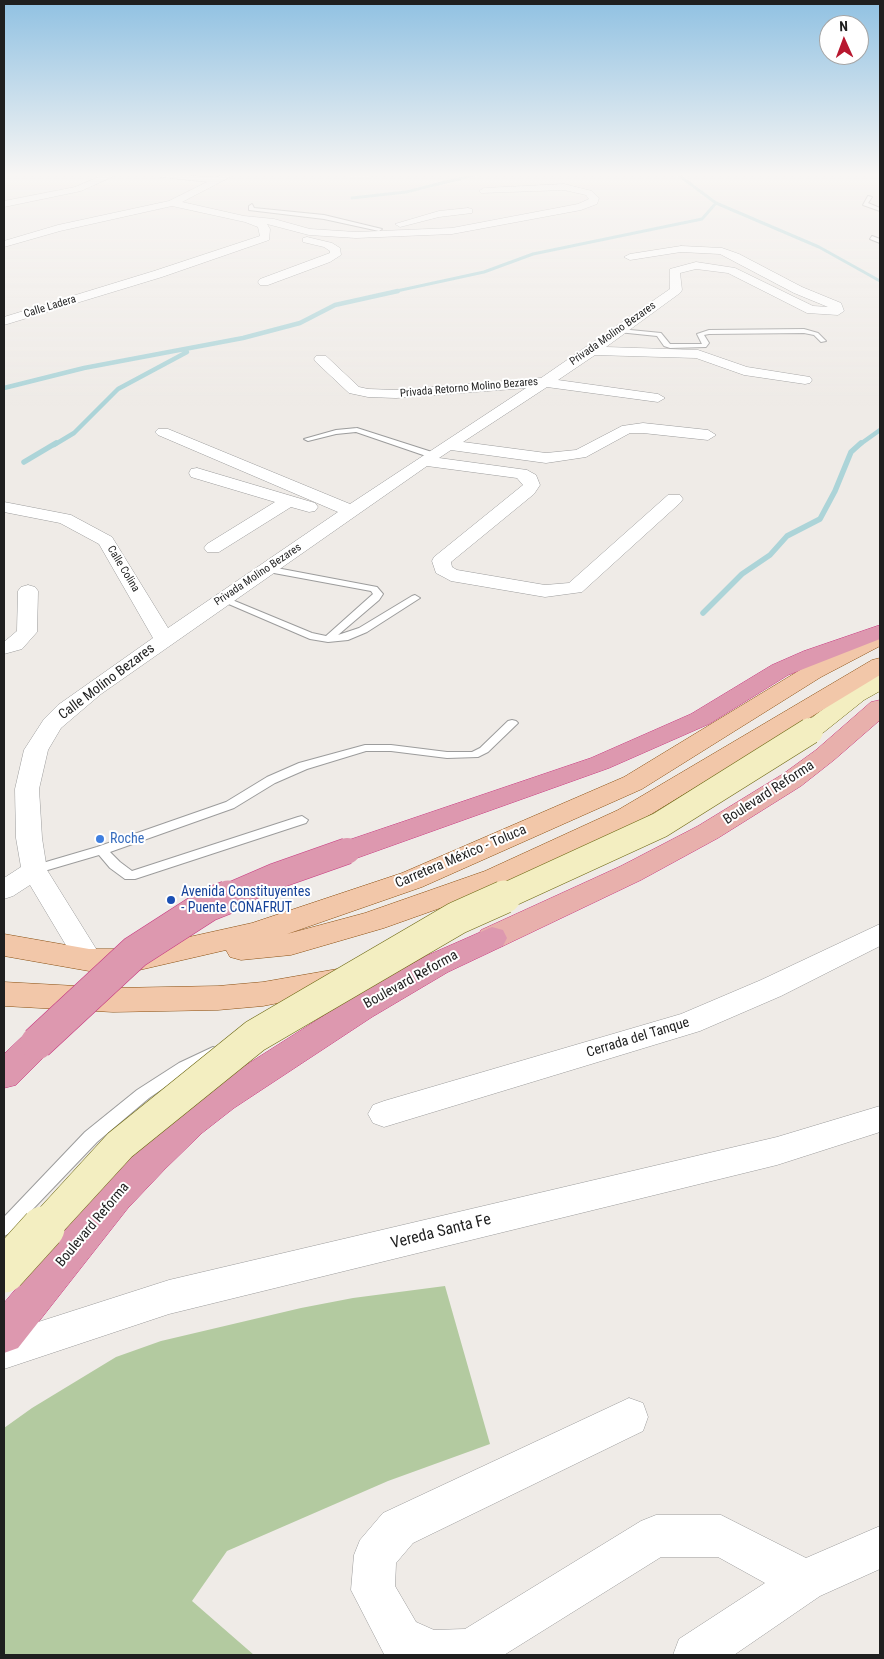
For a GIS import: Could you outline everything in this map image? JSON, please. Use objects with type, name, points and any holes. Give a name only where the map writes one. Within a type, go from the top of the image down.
[{"type":"highway","points":[[5,1071],[135,952],[208,905],[276,876],[600,763],[700,719],[780,670],[812,656],[880,632]]},
{"type":"highway","name":"Boulevard Reforma","points":[[4,1334],[115,1198],[152,1158],[190,1123],[222,1098],[288,1054],[437,964],[631,874],[708,832],[792,780],[825,755],[880,707]]},
{"type":"main road","name":"Carretera México - Toluca","points":[[4,945],[89,960],[135,960],[256,933],[430,872],[634,783],[813,672],[880,637]]},
{"type":"main road","points":[[135,960],[291,944],[372,921],[496,878],[628,816],[880,665]]},
{"type":"main road","points":[[4,1271],[120,1144],[255,1036],[457,918],[660,825],[810,731],[856,695],[880,682]]},
{"type":"main road","points":[[4,994],[113,1000],[218,998],[262,994],[340,981],[492,938]]},
{"type":"street","name":"Calle Ladera","points":[[4,321],[231,251]]},
{"type":"street","points":[[264,282],[326,260],[335,255],[336,251]]},
{"type":"street","name":"Privada Molino Bezares","points":[[630,257],[666,251]]},
{"type":"street","name":"Privada Molino Bezares","points":[[164,639],[428,458],[620,331],[676,290],[674,271],[696,265],[731,270],[811,310],[838,311],[837,306],[798,290],[723,251]]},
{"type":"street","points":[[592,351],[698,354],[744,371],[805,380]]},
{"type":"street","name":"Privada Retorno Molino Bezares","points":[[321,359],[354,390],[368,393],[396,394],[544,382],[658,398]]},
{"type":"street","points":[[448,445],[546,458],[580,454],[627,429],[643,428],[708,436]]},
{"type":"street","points":[[163,432],[348,513]]},
{"type":"street","points":[[428,458],[521,474],[530,479],[532,486],[440,561],[443,569],[451,575],[546,591],[575,588],[674,499]]},
{"type":"street","points":[[197,473],[287,502],[348,513]]},
{"type":"street","points":[[213,548],[287,502]]},
{"type":"street","name":"Calle Colina","points":[[4,507],[65,519],[87,529],[106,541],[164,639]]},
{"type":"street","points":[[4,648],[15,645],[27,632],[28,591]]},
{"type":"street","name":"Calle Molino Bezares","points":[[89,960],[34,870],[28,838],[27,789],[36,750],[52,724],[66,710],[164,639]]},
{"type":"street","points":[[4,890],[34,870]]},
{"type":"street","name":"Cerrada del Tanque","points":[[384,1114],[690,1023],[771,988],[880,934]]},
{"type":"street","name":"Vereda Santa Fe","points":[[4,1350],[169,1297],[777,1151],[880,1119]]},
{"type":"street","points":[[629,1417],[398,1528],[375,1555],[373,1590],[400,1638],[434,1652],[470,1651],[656,1536],[721,1536],[805,1581]]},
{"type":"street","points":[[695,1655],[805,1581],[880,1547]]},
{"type":"lane","points":[[620,331],[659,334],[666,346],[704,346],[706,343],[700,334],[708,332],[804,331],[816,334],[822,341]]},
{"type":"lane","points":[[308,439],[336,432],[357,430],[428,458]]},
{"type":"lane","points":[[266,569],[374,589],[378,594],[376,598],[328,639]]},
{"type":"lane","points":[[222,599],[310,636],[328,639],[344,638],[364,630],[416,598]]},
{"type":"lane","points":[[34,870],[102,850],[230,805],[271,780],[303,766],[365,748],[391,748],[447,756],[474,755],[484,750],[512,723]]},
{"type":"lane","points":[[102,850],[115,865],[130,876],[302,820]]},
{"type":"lane","points":[[4,1228],[91,1137],[143,1094],[184,1067],[220,1049],[287,1023],[391,991]]},
{"type":"green space","points":[[445,1286],[490,1444],[388,1481],[227,1551],[192,1601],[254,1655],[4,1655],[4,1428],[32,1408],[116,1357],[161,1341],[301,1308],[353,1298]]},
{"type":"waterway","points":[[392,292],[484,272],[533,254],[545,251]]},
{"type":"waterway","points":[[827,251],[880,281]]},
{"type":"waterway","points":[[4,388],[84,368],[243,338],[300,323],[335,305],[398,291]]},
{"type":"waterway","points":[[54,445],[74,433],[118,389],[187,352]]},
{"type":"waterway","points":[[859,445],[880,430]]},
{"type":"waterway","points":[[24,462],[56,443]]},
{"type":"waterway","points":[[703,613],[742,574],[770,555],[787,536],[820,519],[835,491],[851,452],[861,443]]},
{"type":"place","name":"Roche","points":[[100,839]]},
{"type":"place","name":"Avenida Constituyentes - Puente CONAFRUT","points":[[171,900]]}]
